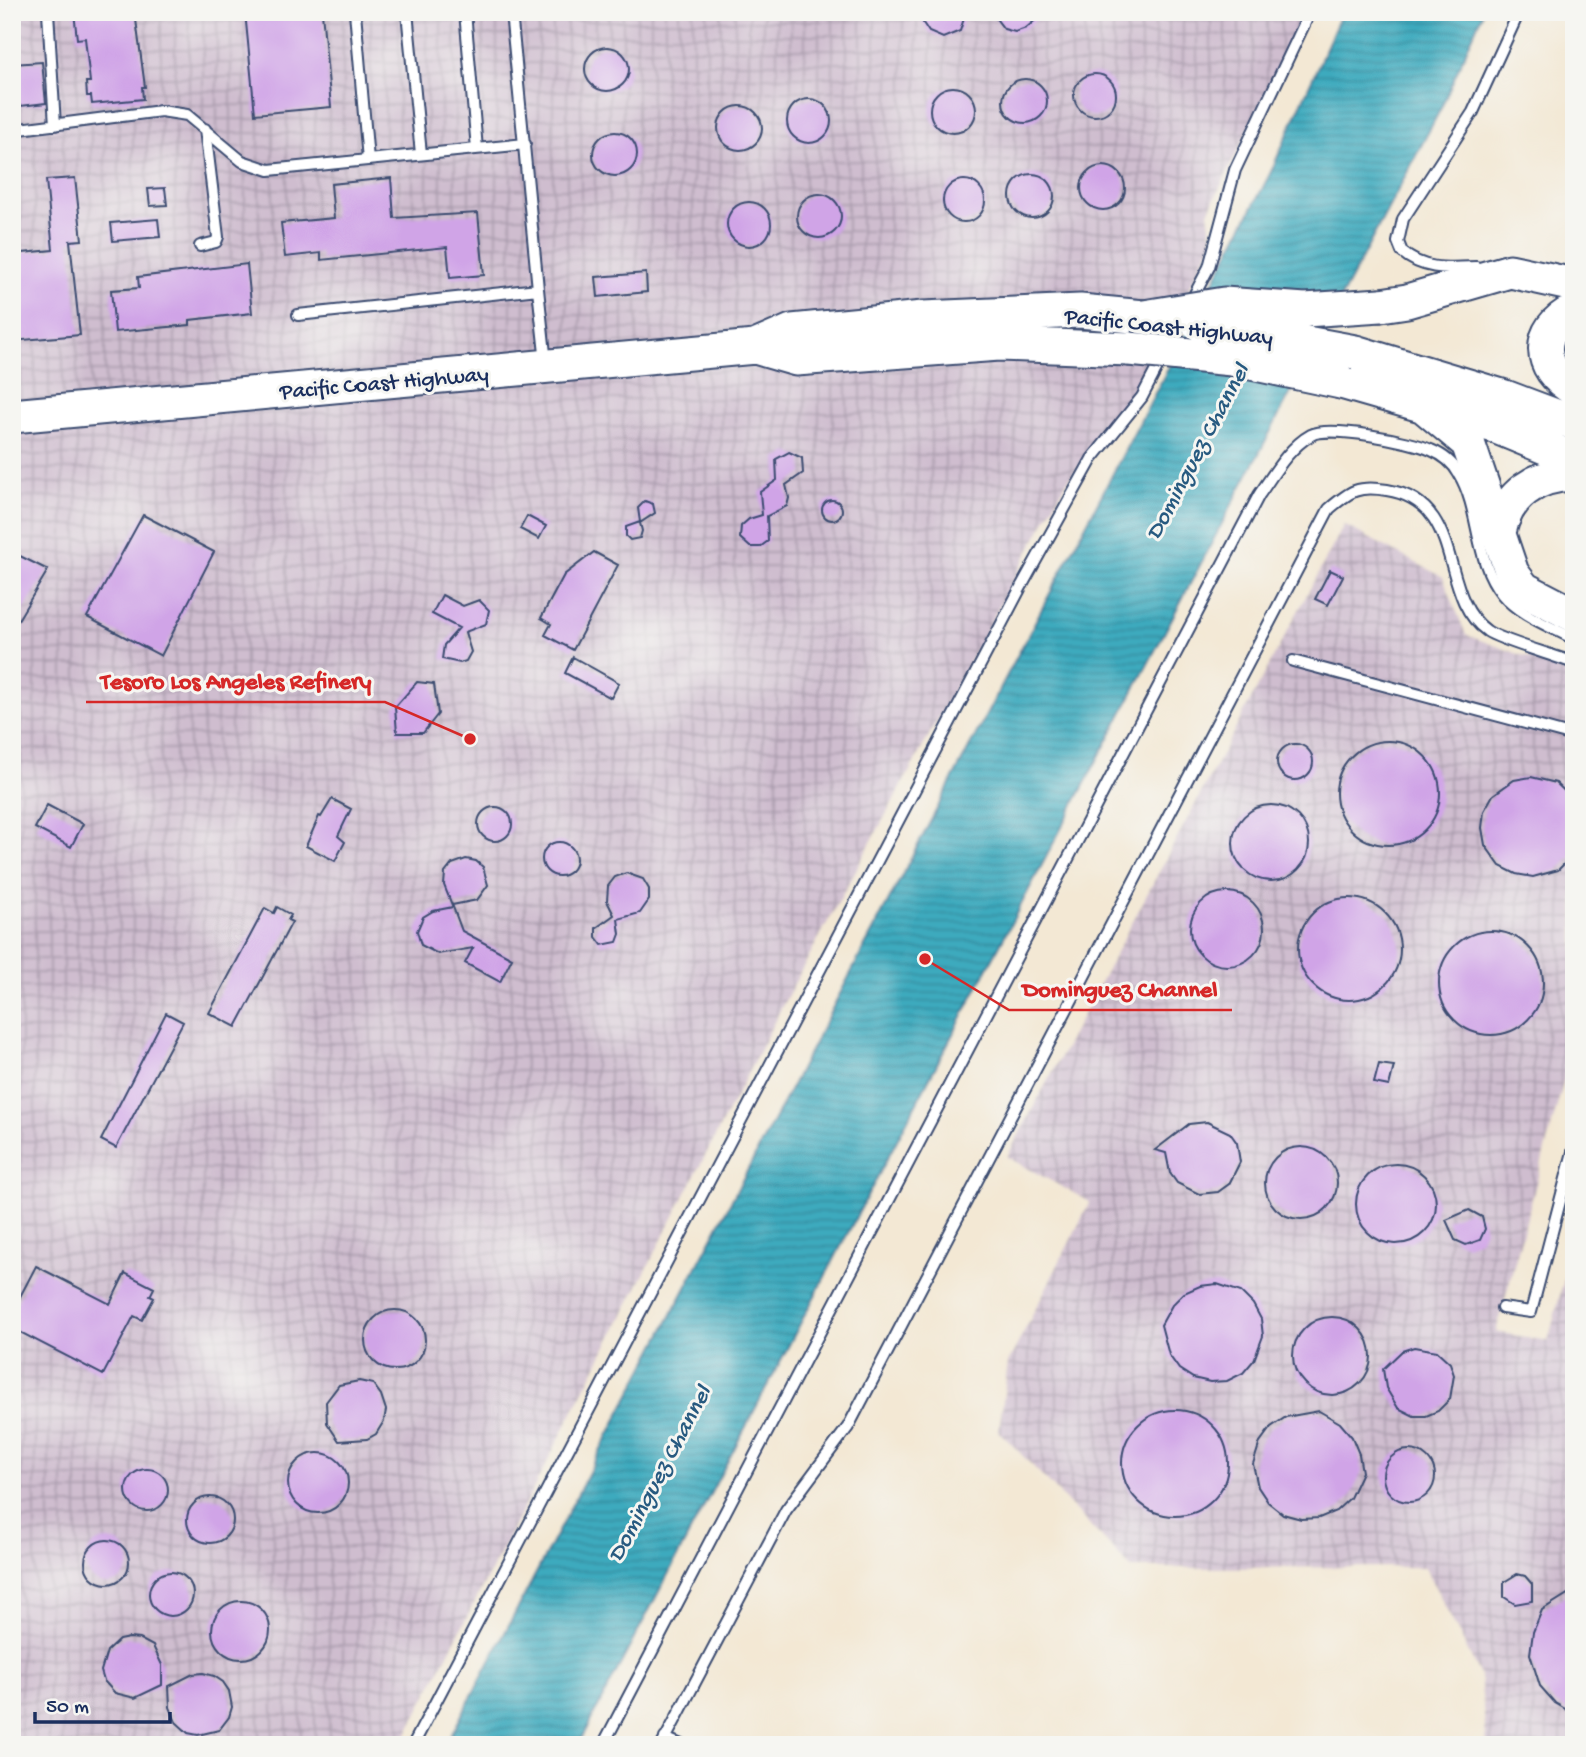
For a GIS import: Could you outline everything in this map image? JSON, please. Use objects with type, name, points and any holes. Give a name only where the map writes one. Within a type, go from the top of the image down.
[{"type":"highway","points":[[1143,317],[1224,304],[1305,310],[1381,305],[1407,301],[1510,271],[1574,285]]},
{"type":"highway","points":[[1574,311],[1556,321],[1545,346],[1550,369],[1561,382],[1574,389]]},
{"type":"highway","name":"Pacific Coast Highway","points":[[12,416],[755,346],[792,331],[880,337],[1080,312],[1251,330],[1356,352],[1505,397],[1574,423]]},
{"type":"highway","name":"Pacific Coast Highway","points":[[924,333],[999,344],[1129,349],[1232,359],[1341,382],[1494,426],[1574,459]]},
{"type":"highway","points":[[1425,407],[1468,443],[1512,573],[1524,589],[1574,615]]},
{"type":"highway","points":[[1499,532],[1503,511],[1516,496],[1534,484],[1560,474],[1574,474]]},
{"type":"lane","points":[[48,12],[55,125]]},
{"type":"lane","points":[[355,12],[368,160]]},
{"type":"lane","points":[[407,12],[421,154]]},
{"type":"lane","points":[[465,12],[477,149]]},
{"type":"lane","points":[[511,12],[537,289],[547,366]]},
{"type":"lane","points":[[412,1745],[1021,587],[1092,459],[1142,397],[1209,267],[1235,170],[1310,12]]},
{"type":"lane","points":[[1510,271],[1480,267],[1431,267],[1410,259],[1402,252],[1398,242],[1404,219],[1473,112],[1519,12]]},
{"type":"lane","points":[[12,130],[161,111],[187,115],[242,161],[268,170],[525,144]]},
{"type":"lane","points":[[200,246],[216,242],[218,237],[205,129]]},
{"type":"lane","points":[[298,315],[537,289]]},
{"type":"lane","points":[[603,1745],[1259,495],[1297,446],[1311,435],[1331,431],[1422,447],[1441,456],[1462,479],[1485,564],[1503,595],[1523,611],[1574,639]]},
{"type":"lane","points":[[681,1745],[664,1742],[786,1510],[848,1427],[1329,509],[1351,490],[1374,488],[1406,493],[1429,509],[1468,608],[1487,631],[1574,663]]},
{"type":"lane","points":[[1293,660],[1574,736]]},
{"type":"lane","points":[[1502,1308],[1531,1312],[1574,1148]]},
{"type":"shaded area","points":[[12,12],[1305,12],[1208,212],[1212,241],[1147,376],[1066,483],[788,995],[401,1745],[12,1745]]},
{"type":"shaded area","points":[[1344,525],[1443,577],[1466,635],[1574,674],[1574,1043],[1496,1332],[1548,1341],[1574,1242],[1574,1745],[1487,1745],[1480,1675],[1425,1567],[1131,1568],[999,1431],[1008,1363],[1090,1202],[1007,1157]]},
{"type":"water","name":"Dominguez Channel","points":[[1342,12],[1483,12],[1441,108],[578,1745],[446,1745],[1270,174]]},
{"type":"building","points":[[74,12],[135,12],[145,87],[142,87],[143,99],[92,104],[91,96],[87,96],[86,82],[90,82],[85,38],[77,39]]},
{"type":"building","points":[[245,12],[322,12],[331,107],[255,114]]},
{"type":"building","points":[[922,12],[966,12],[960,31],[943,38],[929,32],[923,23]]},
{"type":"building","points":[[991,12],[1045,12],[1026,28],[1015,32],[1004,29]]},
{"type":"building","points":[[607,47],[616,48],[623,53],[628,60],[628,78],[623,85],[616,90],[607,91],[598,90],[591,85],[586,78],[585,69],[586,60],[591,53],[598,48]]},
{"type":"building","points":[[42,62],[46,103],[12,107],[12,64]]},
{"type":"building","points":[[1095,74],[1110,80],[1116,95],[1110,110],[1095,116],[1080,110],[1074,95],[1080,80]]},
{"type":"building","points":[[1025,79],[1040,86],[1047,101],[1040,116],[1025,123],[1010,116],[1003,101],[1010,86]]},
{"type":"building","points":[[953,87],[969,94],[976,110],[969,126],[953,133],[937,126],[930,110],[937,94]]},
{"type":"building","points":[[809,99],[825,105],[831,121],[825,137],[809,143],[793,137],[787,121],[793,105]]},
{"type":"building","points":[[740,106],[756,112],[762,128],[756,144],[740,150],[724,144],[718,128],[724,112]]},
{"type":"building","points":[[615,132],[624,133],[631,138],[636,145],[636,163],[631,170],[624,175],[615,176],[606,175],[599,170],[594,163],[593,154],[594,145],[599,138],[606,133]]},
{"type":"building","points":[[1103,166],[1118,173],[1125,188],[1118,203],[1103,210],[1088,203],[1081,188],[1088,173]]},
{"type":"building","points":[[1032,174],[1048,180],[1054,196],[1048,212],[1032,218],[1016,212],[1010,196],[1016,180]]},
{"type":"building","points":[[75,178],[82,240],[70,241],[80,335],[12,341],[12,254],[53,250],[46,180]]},
{"type":"building","points":[[391,178],[394,218],[478,213],[484,275],[450,278],[447,247],[321,260],[321,253],[285,257],[281,223],[334,218],[331,184]]},
{"type":"building","points":[[964,180],[979,186],[985,201],[979,216],[964,222],[949,216],[943,201],[949,186]]},
{"type":"building","points":[[165,188],[167,205],[150,206],[148,189]]},
{"type":"building","points":[[819,194],[835,200],[841,216],[835,232],[819,238],[803,232],[797,216],[803,200]]},
{"type":"building","points":[[749,202],[764,209],[771,224],[764,239],[749,246],[734,239],[727,224],[734,209]]},
{"type":"building","points":[[158,219],[160,237],[113,241],[111,223]]},
{"type":"building","points":[[247,264],[252,313],[190,320],[190,325],[115,332],[111,290],[139,288],[138,277]]},
{"type":"building","points":[[646,273],[647,292],[598,297],[596,277]]},
{"type":"building","points":[[789,452],[802,458],[803,473],[786,485],[789,498],[787,506],[767,516],[768,541],[760,547],[750,547],[740,538],[741,526],[749,519],[762,515],[760,492],[777,480],[776,459]]},
{"type":"building","points":[[832,500],[839,503],[842,510],[839,517],[832,520],[825,517],[822,510],[825,503]]},
{"type":"building","points":[[645,501],[653,504],[655,513],[640,523],[640,538],[630,540],[626,536],[626,527],[640,522],[638,508]]},
{"type":"building","points":[[143,515],[214,552],[161,656],[87,617]]},
{"type":"building","points":[[527,516],[546,526],[539,539],[520,529]]},
{"type":"building","points":[[12,552],[48,570],[12,630]]},
{"type":"building","points":[[594,552],[618,565],[573,650],[545,635],[551,624],[541,618],[564,575]]},
{"type":"building","points":[[1330,570],[1343,576],[1328,605],[1315,599]]},
{"type":"building","points":[[442,595],[463,606],[479,600],[489,610],[486,624],[465,632],[471,652],[466,661],[460,663],[442,659],[444,645],[459,628],[432,614]]},
{"type":"building","points":[[573,657],[619,683],[611,698],[565,673]]},
{"type":"building","points":[[417,682],[434,684],[438,714],[423,733],[397,733],[395,707]]},
{"type":"building","points":[[1388,741],[1408,745],[1425,756],[1436,773],[1440,793],[1436,813],[1425,830],[1408,841],[1388,845],[1368,841],[1351,830],[1340,813],[1336,793],[1340,773],[1351,756],[1368,745]]},
{"type":"building","points":[[1295,744],[1308,749],[1313,762],[1308,775],[1295,780],[1282,775],[1277,762],[1282,749]]},
{"type":"building","points":[[1531,777],[1556,783],[1574,800],[1574,854],[1558,870],[1533,877],[1516,874],[1500,866],[1485,845],[1482,828],[1484,811],[1493,795],[1514,780]]},
{"type":"building","points":[[332,799],[351,809],[338,836],[345,842],[335,861],[306,846],[319,816],[321,817]]},
{"type":"building","points":[[47,805],[83,824],[71,847],[35,828]]},
{"type":"building","points":[[1271,805],[1286,808],[1298,816],[1306,828],[1309,843],[1306,858],[1298,870],[1286,878],[1271,881],[1256,878],[1244,870],[1236,858],[1233,843],[1236,828],[1244,816],[1256,808]]},
{"type":"building","points":[[495,807],[507,812],[512,824],[507,836],[495,841],[483,836],[478,824],[483,812]]},
{"type":"building","points":[[559,842],[571,847],[576,859],[571,871],[559,876],[547,871],[542,859],[547,847]]},
{"type":"building","points":[[466,859],[476,861],[483,867],[488,885],[477,900],[452,905],[444,885],[445,873],[452,864]]},
{"type":"building","points":[[626,873],[643,879],[649,889],[649,900],[640,913],[618,919],[620,934],[617,942],[602,945],[596,937],[596,928],[614,915],[607,901],[608,886],[615,877]]},
{"type":"building","points":[[1220,892],[1234,892],[1248,898],[1258,908],[1264,929],[1262,943],[1248,960],[1234,966],[1220,966],[1206,960],[1196,950],[1190,936],[1190,922],[1196,908],[1206,898]]},
{"type":"building","points":[[1349,898],[1369,902],[1385,913],[1396,929],[1400,949],[1396,969],[1385,985],[1369,996],[1349,1000],[1329,996],[1313,985],[1302,969],[1298,949],[1302,929],[1313,913],[1329,902]]},
{"type":"building","points":[[277,907],[291,915],[288,920],[292,922],[236,1027],[209,1013],[265,908],[274,913]]},
{"type":"building","points":[[453,907],[462,931],[512,958],[500,982],[465,963],[473,948],[438,954],[421,945],[417,931],[423,917],[433,911]]},
{"type":"building","points":[[1491,931],[1511,935],[1528,946],[1539,963],[1543,983],[1539,1003],[1528,1020],[1511,1031],[1491,1035],[1471,1031],[1454,1020],[1443,1003],[1439,983],[1443,963],[1454,946],[1471,935]]},
{"type":"building","points":[[166,1013],[183,1022],[116,1148],[101,1140]]},
{"type":"building","points":[[1379,1064],[1394,1066],[1389,1086],[1374,1083]]},
{"type":"building","points":[[1207,1122],[1230,1133],[1237,1143],[1240,1162],[1229,1184],[1218,1192],[1199,1194],[1177,1183],[1170,1173],[1166,1153],[1155,1150],[1189,1124]]},
{"type":"building","points":[[1301,1147],[1315,1150],[1327,1157],[1334,1169],[1337,1183],[1334,1197],[1327,1209],[1315,1216],[1301,1219],[1287,1216],[1275,1209],[1268,1197],[1265,1183],[1268,1169],[1275,1157],[1287,1150]]},
{"type":"building","points":[[1388,1164],[1404,1164],[1425,1175],[1436,1196],[1436,1212],[1425,1233],[1404,1244],[1388,1244],[1374,1238],[1362,1226],[1356,1212],[1356,1196],[1362,1182],[1374,1170]]},
{"type":"building","points":[[1469,1210],[1482,1217],[1485,1229],[1480,1240],[1466,1245],[1455,1240],[1446,1220]]},
{"type":"building","points":[[36,1266],[110,1304],[125,1273],[154,1288],[150,1296],[154,1298],[142,1320],[134,1316],[103,1375],[12,1328],[12,1312]]},
{"type":"building","points":[[1217,1284],[1241,1292],[1253,1304],[1261,1319],[1263,1336],[1254,1360],[1243,1373],[1227,1381],[1210,1382],[1193,1378],[1179,1369],[1169,1355],[1161,1325],[1172,1305],[1184,1293],[1200,1286]]},
{"type":"building","points":[[389,1310],[401,1310],[420,1323],[425,1340],[423,1352],[412,1365],[401,1370],[389,1370],[370,1357],[365,1346],[365,1334],[378,1315]]},
{"type":"building","points":[[1332,1317],[1347,1320],[1359,1329],[1368,1341],[1371,1356],[1368,1371],[1359,1383],[1347,1392],[1332,1395],[1317,1392],[1305,1383],[1296,1371],[1293,1356],[1296,1341],[1305,1329],[1317,1320]]},
{"type":"building","points":[[1414,1347],[1437,1351],[1450,1363],[1454,1375],[1450,1399],[1438,1411],[1426,1416],[1414,1416],[1398,1408],[1386,1388],[1383,1369],[1402,1351]]},
{"type":"building","points":[[359,1381],[373,1384],[381,1395],[386,1410],[384,1421],[376,1434],[367,1439],[339,1441],[327,1423],[326,1402],[339,1385]]},
{"type":"building","points":[[1175,1410],[1195,1414],[1212,1426],[1224,1443],[1228,1463],[1224,1483],[1212,1500],[1195,1512],[1175,1516],[1155,1512],[1138,1500],[1126,1483],[1122,1463],[1126,1443],[1138,1426],[1155,1414]]},
{"type":"building","points":[[1319,1411],[1340,1423],[1352,1437],[1362,1472],[1350,1498],[1336,1511],[1319,1518],[1301,1519],[1283,1514],[1268,1502],[1258,1487],[1253,1464],[1260,1442],[1271,1427],[1286,1417]]},
{"type":"building","points":[[1409,1450],[1428,1457],[1435,1476],[1428,1495],[1409,1502],[1390,1495],[1383,1476],[1390,1457]]},
{"type":"building","points":[[318,1453],[335,1458],[343,1466],[348,1483],[343,1500],[335,1508],[318,1513],[301,1508],[293,1500],[288,1483],[293,1466],[301,1458]]},
{"type":"building","points":[[147,1469],[162,1475],[168,1490],[162,1505],[147,1511],[132,1505],[126,1490],[132,1475]]},
{"type":"building","points":[[210,1497],[226,1504],[233,1520],[226,1536],[210,1543],[194,1536],[187,1520],[194,1504]]},
{"type":"building","points":[[107,1540],[122,1547],[129,1562],[122,1577],[107,1584],[92,1577],[85,1562],[92,1547]]},
{"type":"building","points":[[171,1572],[187,1578],[193,1594],[187,1610],[171,1616],[155,1610],[149,1594],[155,1578]]},
{"type":"building","points":[[1517,1574],[1525,1576],[1532,1584],[1532,1601],[1515,1604],[1504,1597],[1504,1582]]},
{"type":"building","points":[[1574,1590],[1574,1714],[1555,1703],[1540,1686],[1530,1654],[1533,1632],[1542,1610]]},
{"type":"building","points":[[241,1601],[252,1603],[265,1614],[270,1630],[268,1641],[257,1654],[241,1659],[230,1657],[217,1646],[212,1630],[214,1619],[225,1606]]},
{"type":"building","points":[[140,1639],[153,1646],[162,1665],[162,1685],[135,1698],[115,1693],[104,1681],[101,1671],[107,1651],[119,1640]]},
{"type":"building","points":[[203,1673],[223,1682],[229,1691],[232,1707],[229,1717],[219,1730],[198,1735],[188,1733],[176,1722],[170,1707],[169,1686],[193,1674]]},
{"type":"place","name":"Tesoro Los Angeles Refinery","points":[[470,739]]},
{"type":"place","name":"Dominguez Channel","points":[[925,959]]}]
